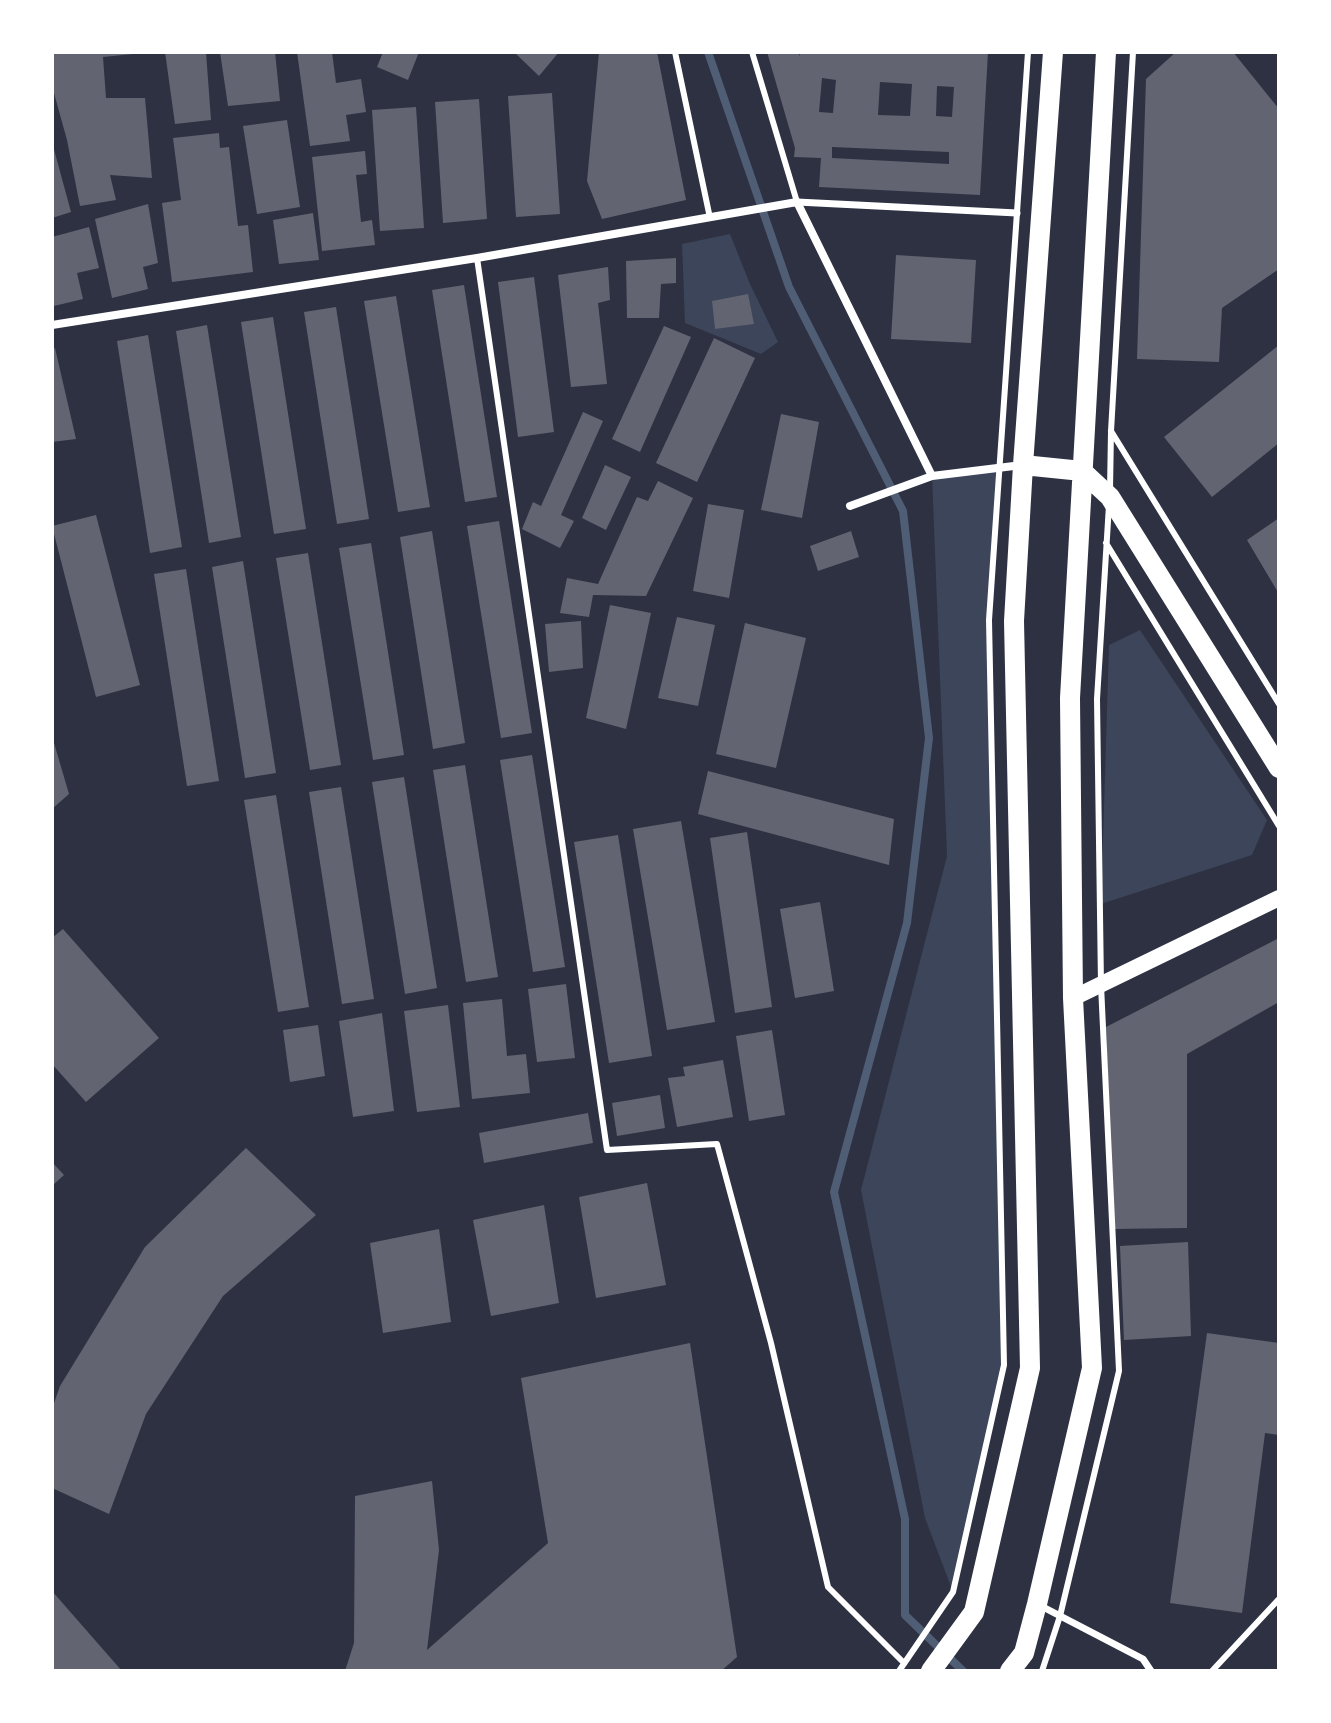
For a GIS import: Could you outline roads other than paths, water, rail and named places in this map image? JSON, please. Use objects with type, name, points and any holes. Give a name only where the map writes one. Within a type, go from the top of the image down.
[{"type":"main road","points":[[931,1671],[974,1612],[1030,1368],[1014,621],[1053,52]]},
{"type":"main road","points":[[1010,1671],[1024,1653],[1092,1368],[1073,998],[1070,698],[1109,57]]},
{"type":"main road","points":[[1023,465],[1082,471],[1110,497],[1279,768]]},
{"type":"main road","points":[[1073,998],[1279,898]]},
{"type":"street","points":[[797,202],[932,476]]},
{"type":"street","points":[[52,325],[477,258],[797,202],[1017,213]]},
{"type":"street","points":[[850,506],[932,476],[1023,465]]},
{"type":"street","points":[[1037,1604],[1143,1659],[1151,1671]]},
{"type":"lane","points":[[675,52],[710,218]]},
{"type":"lane","points":[[752,52],[797,202]]},
{"type":"lane","points":[[899,1671],[953,1592],[1004,1365],[989,620],[1028,52]]},
{"type":"lane","points":[[1042,1671],[1060,1616],[1119,1371],[1101,985],[1097,699],[1133,52]]},
{"type":"lane","points":[[477,258],[607,1150],[717,1144],[771,1343],[828,1587],[904,1663]]},
{"type":"lane","points":[[1111,431],[1279,704]]},
{"type":"lane","points":[[1106,543],[1279,826]]},
{"type":"lane","points":[[1212,1671],[1279,1599]]},
{"type":"waterway","points":[[708,52],[789,287],[903,511],[929,738],[907,923],[834,1192],[905,1519],[905,1615],[963,1671]]}]
